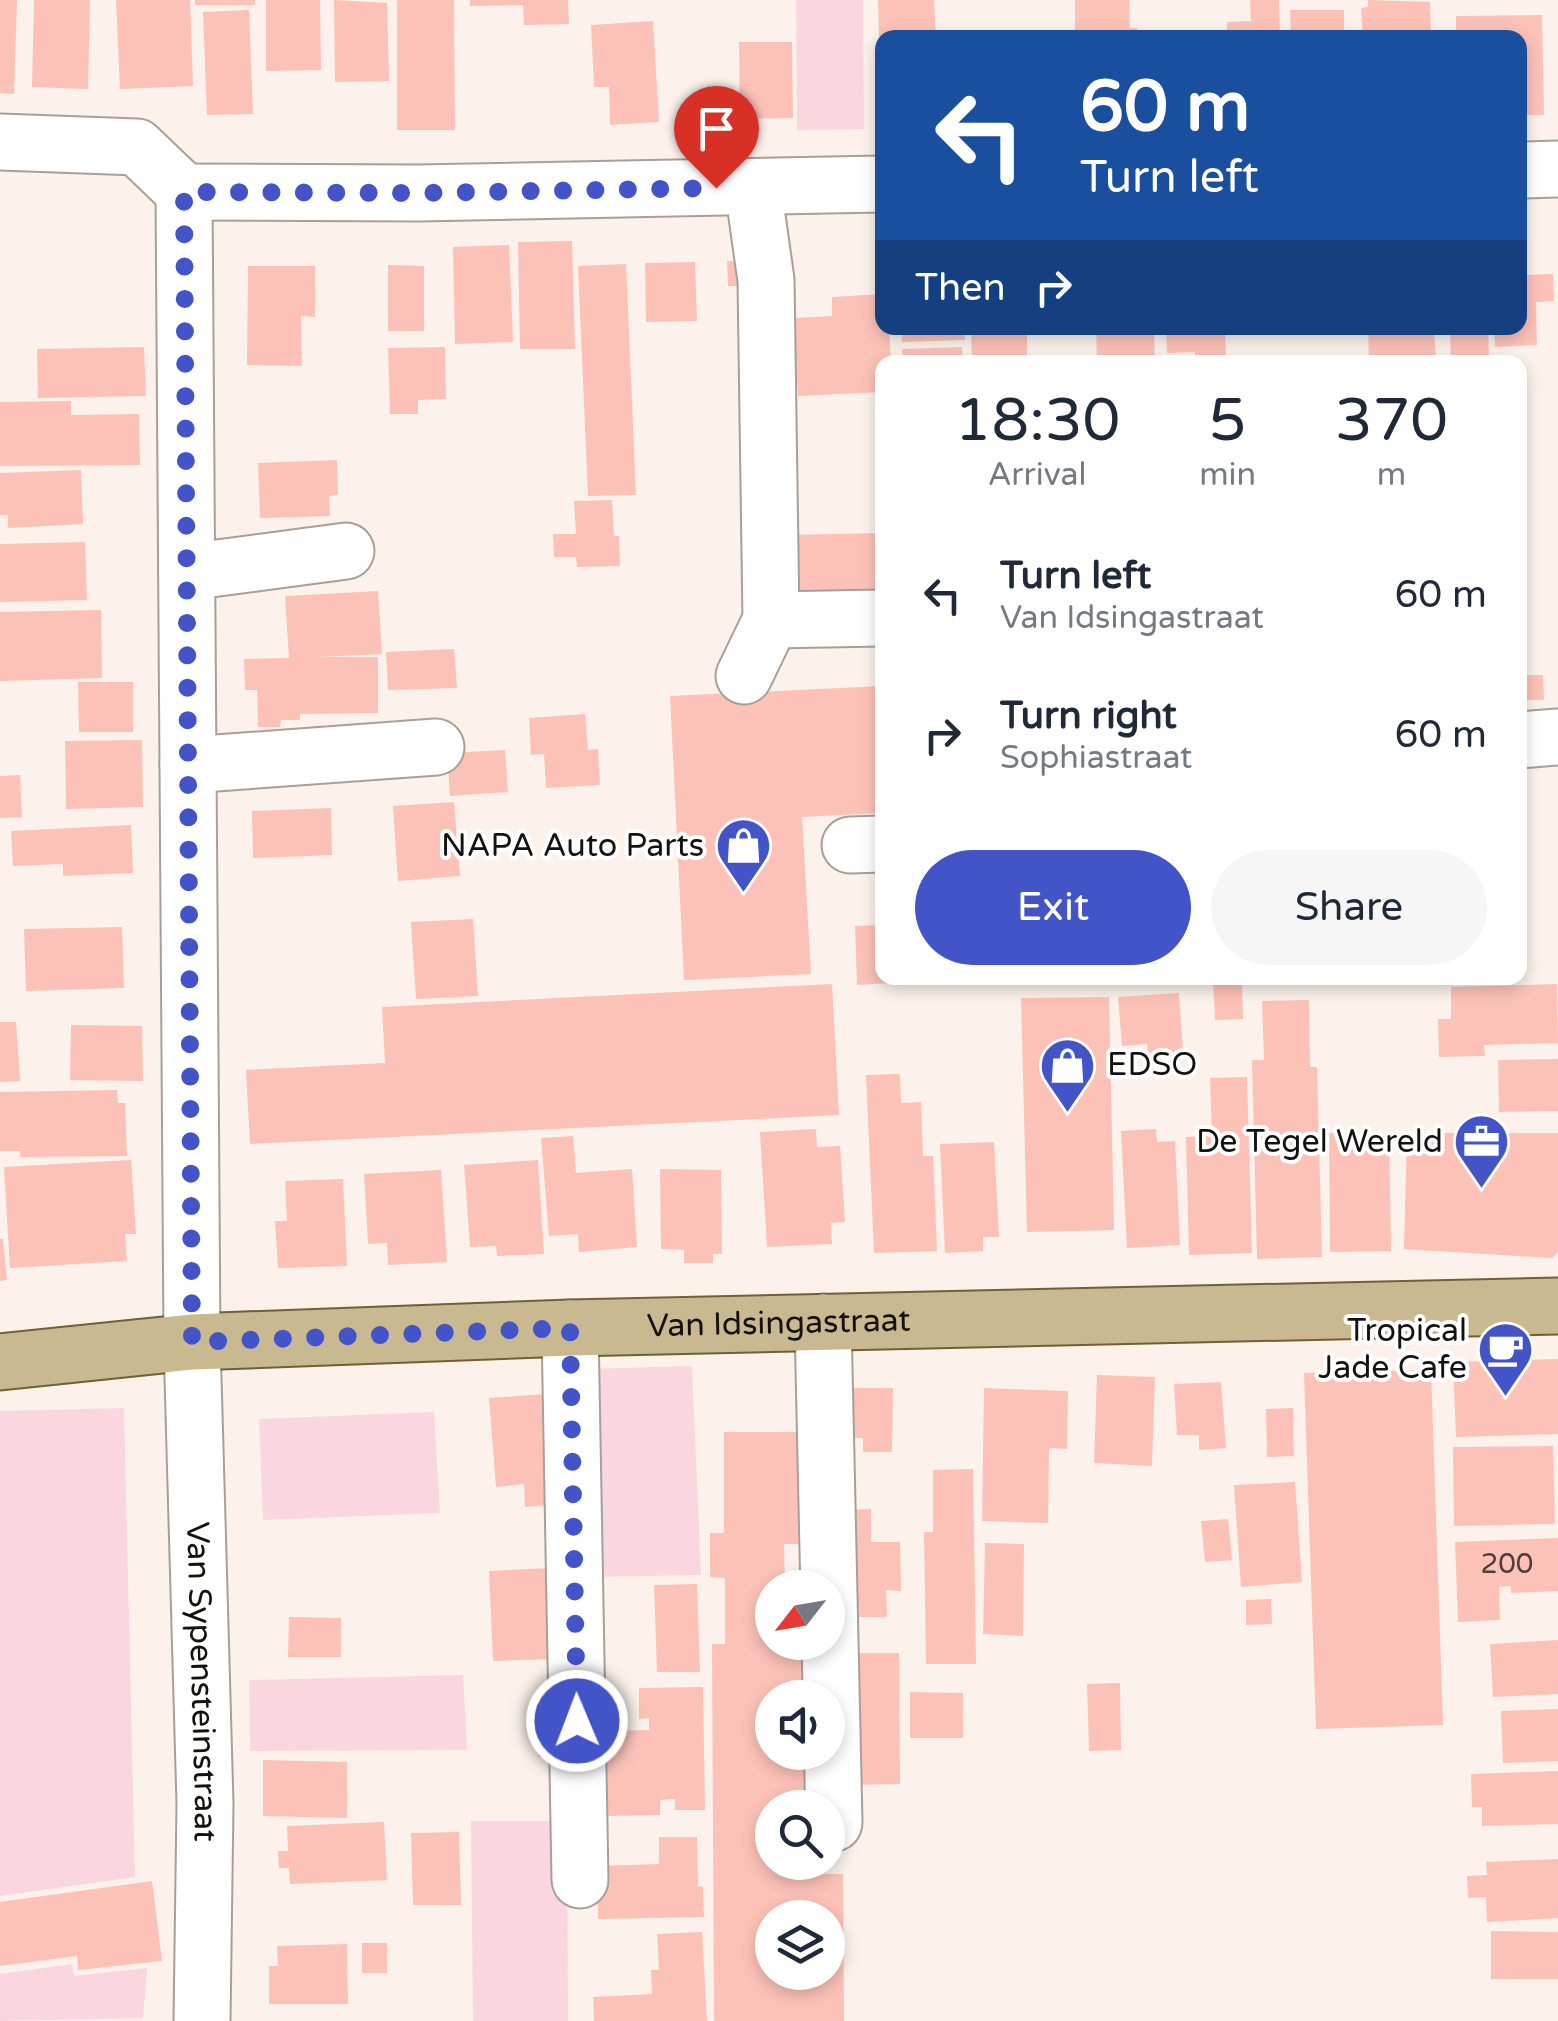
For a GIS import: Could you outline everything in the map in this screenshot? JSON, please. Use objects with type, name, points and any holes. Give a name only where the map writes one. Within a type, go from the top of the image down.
[{"type":"main road","name":"Van Idsingastraat","points":[[0,1362],[192,1342],[570,1328],[1558,1306]]},
{"type":"street","points":[[0,142],[137,147],[184,192],[419,193],[875,184]]},
{"type":"street","points":[[1527,170],[1558,169]]},
{"type":"street","points":[[744,676],[772,620],[766,280],[753,188]]},
{"type":"street","name":"Van Sypensteinstraat","points":[[184,192],[192,1342],[205,1804],[202,2021]]},
{"type":"street","points":[[187,572],[346,551]]},
{"type":"street","points":[[772,620],[875,618]]},
{"type":"street","points":[[1527,739],[1558,736]]},
{"type":"street","points":[[188,764],[436,748]]},
{"type":"street","points":[[823,1322],[833,1790]]},
{"type":"street","points":[[570,1328],[580,1880]]},
{"type":"shaded area","points":[[796,0],[863,0],[864,129],[797,130]]},
{"type":"shaded area","points":[[692,1366],[701,1575],[590,1577],[583,1369]]},
{"type":"shaded area","points":[[124,1408],[135,1877],[0,1896],[0,1411]]},
{"type":"shaded area","points":[[434,1412],[440,1513],[263,1520],[259,1419]]},
{"type":"shaded area","points":[[463,1675],[467,1750],[250,1751],[249,1680]]},
{"type":"shaded area","points":[[471,1821],[567,1821],[568,2021],[473,2021]]},
{"type":"shaded area","points":[[72,1964],[74,1976],[147,1968],[143,2018],[0,2021],[0,1974]]},
{"type":"building","points":[[0,0],[17,0],[14,94],[0,93]]},
{"type":"building","points":[[34,0],[90,0],[88,89],[32,87]]},
{"type":"building","points":[[116,0],[190,0],[193,86],[120,89]]},
{"type":"building","points":[[195,0],[255,0],[255,5],[195,5]]},
{"type":"building","points":[[266,0],[320,0],[321,70],[266,71]]},
{"type":"building","points":[[334,0],[387,3],[389,81],[335,82]]},
{"type":"building","points":[[397,0],[454,0],[455,130],[397,130]]},
{"type":"building","points":[[470,0],[568,0],[569,24],[524,25],[523,5],[470,6]]},
{"type":"building","points":[[878,0],[934,0],[936,30],[879,30]]},
{"type":"building","points":[[1075,0],[1129,0],[1130,28],[1137,28],[1137,30],[1075,30]]},
{"type":"building","points":[[1250,0],[1279,0],[1280,30],[1227,30],[1227,22],[1251,21]]},
{"type":"building","points":[[1368,0],[1430,2],[1431,30],[1362,30],[1361,8],[1368,7]]},
{"type":"building","points":[[249,10],[253,114],[207,115],[203,12]]},
{"type":"building","points":[[1290,10],[1344,10],[1344,30],[1291,30]]},
{"type":"building","points":[[1542,15],[1544,115],[1527,115],[1527,30],[1456,30],[1456,16]]},
{"type":"building","points":[[653,21],[659,122],[610,125],[609,87],[594,87],[591,25]]},
{"type":"building","points":[[739,42],[792,42],[793,118],[740,119]]},
{"type":"building","points":[[572,241],[575,349],[520,349],[518,242]]},
{"type":"building","points":[[509,245],[513,342],[455,344],[453,247]]},
{"type":"building","points":[[727,261],[749,261],[749,286],[728,286]]},
{"type":"building","points":[[695,262],[697,321],[646,322],[645,263]]},
{"type":"building","points":[[626,264],[636,495],[588,496],[578,266]]},
{"type":"building","points":[[388,265],[424,266],[424,331],[388,331]]},
{"type":"building","points":[[248,266],[315,266],[315,317],[301,316],[302,366],[247,365]]},
{"type":"building","points":[[1553,274],[1554,301],[1536,302],[1537,345],[1495,347],[1494,335],[1527,335],[1527,275]]},
{"type":"building","points":[[875,294],[875,335],[889,335],[891,355],[875,355],[875,392],[798,396],[794,318],[832,316],[832,297]]},
{"type":"building","points":[[902,335],[965,335],[965,340],[902,342]]},
{"type":"building","points":[[971,335],[1027,335],[1027,355],[972,355]]},
{"type":"building","points":[[1096,335],[1154,335],[1155,355],[1097,355]]},
{"type":"building","points":[[1166,335],[1225,335],[1226,355],[1167,353]]},
{"type":"building","points":[[1368,335],[1434,335],[1436,355],[1369,355]]},
{"type":"building","points":[[1450,335],[1488,335],[1489,355],[1451,355]]},
{"type":"building","points":[[144,347],[146,396],[38,398],[37,349]]},
{"type":"building","points":[[445,347],[446,399],[418,400],[418,414],[390,414],[388,348]]},
{"type":"building","points":[[962,347],[963,355],[902,355],[902,349]]},
{"type":"building","points":[[71,401],[71,415],[139,414],[140,465],[0,466],[0,402]]},
{"type":"building","points":[[337,460],[338,495],[329,496],[330,516],[260,518],[258,463]]},
{"type":"building","points":[[81,470],[83,524],[8,528],[8,515],[0,515],[0,473]]},
{"type":"building","points":[[612,500],[620,566],[577,567],[576,557],[554,557],[553,534],[576,534],[574,501]]},
{"type":"building","points":[[875,533],[875,596],[790,598],[788,535]]},
{"type":"building","points":[[85,542],[87,600],[0,602],[0,544]]},
{"type":"building","points":[[378,591],[382,654],[319,657],[378,657],[378,713],[300,714],[300,720],[281,720],[280,727],[258,727],[257,690],[245,690],[244,659],[289,658],[285,596]]},
{"type":"building","points":[[101,610],[102,678],[0,681],[0,612]]},
{"type":"building","points":[[454,649],[457,688],[388,690],[386,652]]},
{"type":"building","points":[[1527,675],[1543,675],[1544,700],[1527,700]]},
{"type":"building","points":[[78,682],[133,682],[133,732],[79,732]]},
{"type":"building","name":"NAPA Auto Parts","points":[[875,686],[875,813],[802,817],[811,974],[684,980],[670,696]]},
{"type":"building","points":[[585,714],[588,750],[598,749],[600,785],[546,788],[544,754],[531,755],[529,718]]},
{"type":"building","points":[[142,740],[143,807],[66,809],[65,741]]},
{"type":"building","points":[[505,750],[508,792],[450,796],[447,753]]},
{"type":"building","points":[[20,775],[22,817],[0,818],[0,776]]},
{"type":"building","points":[[454,802],[460,876],[398,881],[393,806]]},
{"type":"building","points":[[331,808],[332,855],[253,858],[252,811]]},
{"type":"building","points":[[131,825],[133,873],[63,876],[63,864],[13,866],[11,831]]},
{"type":"building","points":[[473,919],[478,996],[416,999],[411,922]]},
{"type":"building","points":[[875,925],[875,984],[857,985],[855,926]]},
{"type":"building","points":[[122,927],[124,988],[26,991],[24,929]]},
{"type":"building","points":[[832,984],[839,1115],[250,1144],[246,1070],[385,1063],[382,1007]]},
{"type":"building","points":[[1557,984],[1558,1043],[1484,1045],[1485,1056],[1439,1057],[1438,1019],[1451,1019],[1451,987]]},
{"type":"building","points":[[1213,985],[1242,985],[1243,1019],[1215,1020]]},
{"type":"building","points":[[1179,993],[1183,1052],[1148,1054],[1147,1044],[1122,1046],[1118,997]]},
{"type":"building","name":"EDSO","points":[[1109,997],[1114,1230],[1027,1232],[1021,998]]},
{"type":"building","points":[[1309,1000],[1310,1067],[1317,1067],[1322,1257],[1257,1259],[1252,1060],[1264,1060],[1262,1001]]},
{"type":"building","points":[[0,1022],[16,1022],[20,1081],[0,1082]]},
{"type":"building","points":[[71,1025],[142,1026],[143,1081],[70,1080]]},
{"type":"building","points":[[1558,1059],[1558,1111],[1499,1112],[1498,1060]]},
{"type":"building","points":[[900,1074],[901,1103],[921,1102],[923,1156],[933,1156],[937,1251],[874,1253],[866,1075]]},
{"type":"building","points":[[1247,1077],[1252,1253],[1189,1255],[1186,1137],[1212,1136],[1210,1078]]},
{"type":"building","points":[[117,1090],[118,1103],[125,1103],[127,1156],[20,1157],[20,1151],[0,1151],[0,1092]]},
{"type":"building","points":[[816,1129],[817,1147],[840,1146],[845,1222],[831,1223],[832,1244],[767,1247],[760,1132]]},
{"type":"building","points":[[1156,1129],[1157,1142],[1175,1141],[1180,1245],[1127,1248],[1121,1131]]},
{"type":"building","points":[[1329,1133],[1389,1133],[1391,1251],[1330,1252]]},
{"type":"building","name":"De Tegel Wereld","points":[[1407,1133],[1558,1133],[1558,1252],[1552,1258],[1404,1249]]},
{"type":"building","points":[[573,1136],[576,1173],[632,1169],[637,1247],[579,1252],[578,1234],[549,1236],[541,1138]]},
{"type":"building","points":[[994,1142],[999,1237],[983,1237],[983,1251],[945,1253],[940,1144]]},
{"type":"building","points":[[131,1160],[136,1234],[125,1234],[127,1261],[10,1268],[4,1167]]},
{"type":"building","points":[[538,1160],[544,1254],[497,1256],[496,1246],[470,1247],[464,1165]]},
{"type":"building","points":[[660,1169],[721,1170],[722,1254],[713,1254],[713,1263],[684,1263],[684,1250],[661,1249]]},
{"type":"building","points":[[441,1170],[447,1262],[388,1265],[387,1243],[368,1244],[364,1174]]},
{"type":"building","points":[[343,1179],[347,1266],[278,1268],[275,1221],[287,1221],[285,1181]]},
{"type":"building","points":[[0,1239],[7,1280],[0,1281]]},
{"type":"building","name":"Tropical Jade Cafe","points":[[1558,1359],[1558,1434],[1456,1437],[1453,1362]]},
{"type":"building","points":[[1431,1370],[1443,1725],[1316,1729],[1304,1373]]},
{"type":"building","points":[[1097,1375],[1155,1377],[1152,1466],[1094,1463]]},
{"type":"building","points":[[1221,1382],[1226,1448],[1199,1450],[1199,1435],[1177,1435],[1174,1384]]},
{"type":"building","points":[[846,1388],[893,1388],[892,1452],[863,1452],[863,1438],[846,1438]]},
{"type":"building","points":[[984,1388],[1068,1391],[1067,1449],[1049,1448],[1048,1523],[982,1521]]},
{"type":"building","points":[[559,1393],[561,1504],[525,1507],[524,1484],[496,1487],[489,1398]]},
{"type":"building","points":[[1293,1408],[1294,1456],[1267,1457],[1266,1409]]},
{"type":"building","points":[[724,1432],[816,1432],[816,1544],[784,1544],[785,1570],[755,1570],[755,1660],[821,1660],[822,1680],[755,1680],[755,1770],[822,1770],[822,1790],[755,1790],[755,1880],[843,1880],[843,1900],[755,1900],[755,1990],[844,1990],[844,2021],[714,2021],[712,1644],[725,1644],[725,1578],[710,1577],[710,1533],[724,1533]]},
{"type":"building","points":[[1553,1446],[1555,1524],[1454,1526],[1453,1447]]},
{"type":"building","points":[[973,1469],[976,1664],[926,1664],[924,1532],[933,1532],[933,1470]]},
{"type":"building","points":[[1295,1482],[1302,1582],[1241,1587],[1234,1485]]},
{"type":"building","points":[[871,1509],[871,1542],[900,1542],[901,1591],[886,1590],[887,1617],[846,1617],[845,1510]]},
{"type":"building","points":[[1228,1519],[1232,1560],[1205,1562],[1201,1521]]},
{"type":"building","points":[[1558,1538],[1558,1591],[1511,1593],[1511,1586],[1499,1587],[1500,1620],[1458,1622],[1455,1542]]},
{"type":"building","points":[[985,1543],[1024,1544],[1023,1636],[983,1634]]},
{"type":"building","points":[[550,1568],[553,1659],[493,1661],[489,1571]]},
{"type":"building","points":[[697,1584],[700,1672],[657,1672],[654,1585]]},
{"type":"building","points":[[1271,1599],[1272,1624],[1246,1625],[1246,1600]]},
{"type":"building","points":[[289,1617],[341,1618],[341,1657],[288,1657]]},
{"type":"building","points":[[1558,1640],[1558,1694],[1493,1697],[1490,1644]]},
{"type":"building","points":[[848,1653],[899,1653],[900,1784],[848,1785]]},
{"type":"building","points":[[1120,1683],[1121,1750],[1089,1751],[1087,1684]]},
{"type":"building","points":[[703,1687],[705,1810],[675,1810],[675,1799],[660,1800],[660,1815],[604,1816],[603,1731],[649,1730],[649,1718],[639,1719],[639,1688]]},
{"type":"building","points":[[910,1692],[963,1693],[963,1738],[910,1738]]},
{"type":"building","points":[[537,1704],[564,1704],[565,1757],[538,1757]]},
{"type":"building","points":[[1558,1709],[1558,1761],[1503,1763],[1501,1711]]},
{"type":"building","points":[[263,1760],[347,1762],[347,1818],[263,1816]]},
{"type":"building","points":[[1558,1771],[1558,1824],[1482,1826],[1482,1807],[1472,1807],[1471,1774]]},
{"type":"building","points":[[384,1822],[387,1880],[290,1884],[289,1868],[279,1868],[278,1851],[288,1851],[287,1826]]},
{"type":"building","points":[[459,1832],[461,1905],[413,1905],[411,1833]]},
{"type":"building","points":[[659,1837],[697,1837],[698,1886],[703,1887],[704,1917],[598,1919],[597,1866],[659,1864]]},
{"type":"building","points":[[1558,1859],[1558,1918],[1487,1922],[1486,1897],[1468,1898],[1467,1876],[1487,1875],[1486,1862]]},
{"type":"building","points":[[152,1881],[162,1961],[78,1970],[77,1956],[0,1966],[0,1902]]},
{"type":"building","points":[[1491,1931],[1558,1932],[1558,1979],[1491,1979]]},
{"type":"building","points":[[702,1932],[707,2021],[594,2021],[593,1997],[652,1994],[651,1970],[659,1970],[657,1934]]},
{"type":"building","points":[[362,1943],[387,1943],[387,1973],[362,1973]]},
{"type":"building","points":[[347,1944],[348,2004],[269,2004],[269,1966],[278,1966],[277,1946]]},
{"type":"place","name":"NAPA Auto Parts","points":[[743,895]]},
{"type":"place","name":"EDSO","points":[[1068,1114]]},
{"type":"place","name":"De Tegel Wereld","points":[[1482,1191]]},
{"type":"place","name":"Tropical Jade Cafe","points":[[1506,1398]]},
{"type":"route","points":[[577,1721],[570,1328],[192,1342],[184,192],[716,188]]}]
